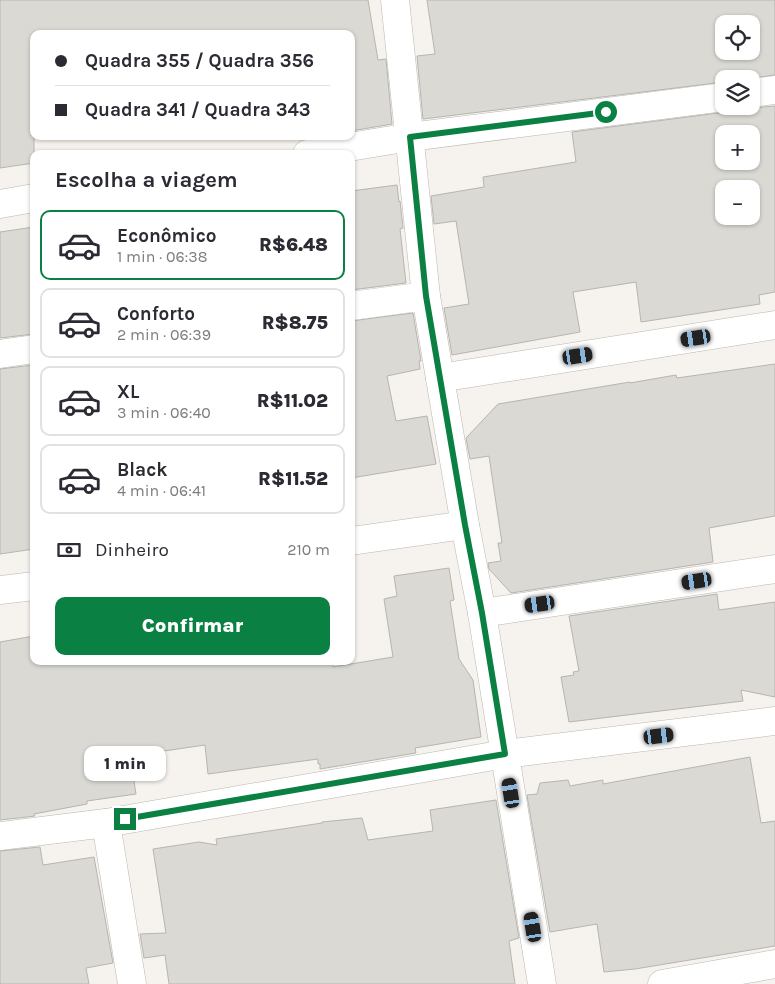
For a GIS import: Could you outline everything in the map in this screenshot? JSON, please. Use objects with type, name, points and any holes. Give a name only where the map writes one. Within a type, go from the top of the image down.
[{"type":"street","points":[[395,0],[426,296],[482,613],[542,984]]},
{"type":"street","points":[[760,92],[775,90]]},
{"type":"street","points":[[331,150],[410,137],[715,98]]},
{"type":"street","points":[[0,204],[30,199]]},
{"type":"street","points":[[355,305],[426,296]]},
{"type":"street","points":[[440,378],[775,325]]},
{"type":"street","points":[[0,354],[30,350]]},
{"type":"street","points":[[355,540],[465,525]]},
{"type":"street","points":[[482,613],[775,569]]},
{"type":"street","points":[[0,590],[30,586]]},
{"type":"street","points":[[0,836],[106,822],[505,754],[775,721]]},
{"type":"street","points":[[106,822],[132,984]]},
{"type":"street","points":[[662,984],[775,964]]},
{"type":"building","points":[[0,0],[368,0],[378,60],[386,59],[392,124],[355,130],[355,30],[30,30],[30,140],[34,140],[34,150],[30,150],[30,164],[0,168]]},
{"type":"building","points":[[427,0],[775,0],[775,75],[760,77],[760,70],[715,70],[715,83],[423,119],[417,56],[435,54]]},
{"type":"building","points":[[775,106],[775,292],[759,295],[760,304],[641,322],[636,282],[573,292],[580,332],[452,355],[444,308],[469,304],[456,221],[434,224],[431,196],[484,187],[483,177],[576,162],[572,132],[715,113],[715,115],[760,115],[760,107]]},
{"type":"building","points":[[397,185],[403,228],[400,229],[406,283],[355,289],[355,190]]},
{"type":"building","points":[[30,228],[30,334],[0,338],[0,232]]},
{"type":"building","points":[[413,313],[421,361],[419,361],[420,369],[387,376],[396,421],[427,416],[436,464],[355,477],[355,320]]},
{"type":"building","points":[[775,364],[775,516],[709,528],[713,562],[511,593],[489,569],[488,563],[501,561],[498,543],[502,543],[489,456],[470,459],[466,438],[498,404],[676,375],[677,378]]},
{"type":"building","points":[[30,365],[30,550],[0,554],[0,369]]},
{"type":"building","points":[[449,568],[454,600],[450,601],[459,659],[473,680],[481,737],[415,748],[416,753],[320,769],[318,759],[208,774],[205,745],[130,756],[136,794],[87,801],[87,804],[34,814],[35,816],[0,820],[0,642],[30,637],[30,665],[333,665],[333,667],[355,665],[355,663],[393,657],[384,599],[397,596],[394,576]]},
{"type":"building","points":[[717,594],[719,610],[775,602],[775,697],[741,690],[743,701],[569,722],[561,677],[574,675],[573,672],[579,671],[569,616]]},
{"type":"building","points":[[750,757],[761,823],[775,821],[775,946],[635,969],[604,972],[597,924],[550,932],[527,795],[537,794],[540,783],[568,780],[570,786],[603,780],[603,784]]},
{"type":"building","points":[[496,800],[519,938],[509,941],[515,984],[169,984],[165,955],[144,958],[140,934],[166,933],[153,849],[199,842],[217,845],[216,839],[322,822],[362,818],[368,840],[433,831],[430,810]]},
{"type":"building","points":[[40,847],[43,865],[94,857],[113,963],[86,968],[89,984],[0,984],[0,851]]},
{"type":"route","points":[[125,819],[505,754],[426,296],[410,137],[606,112]]}]
